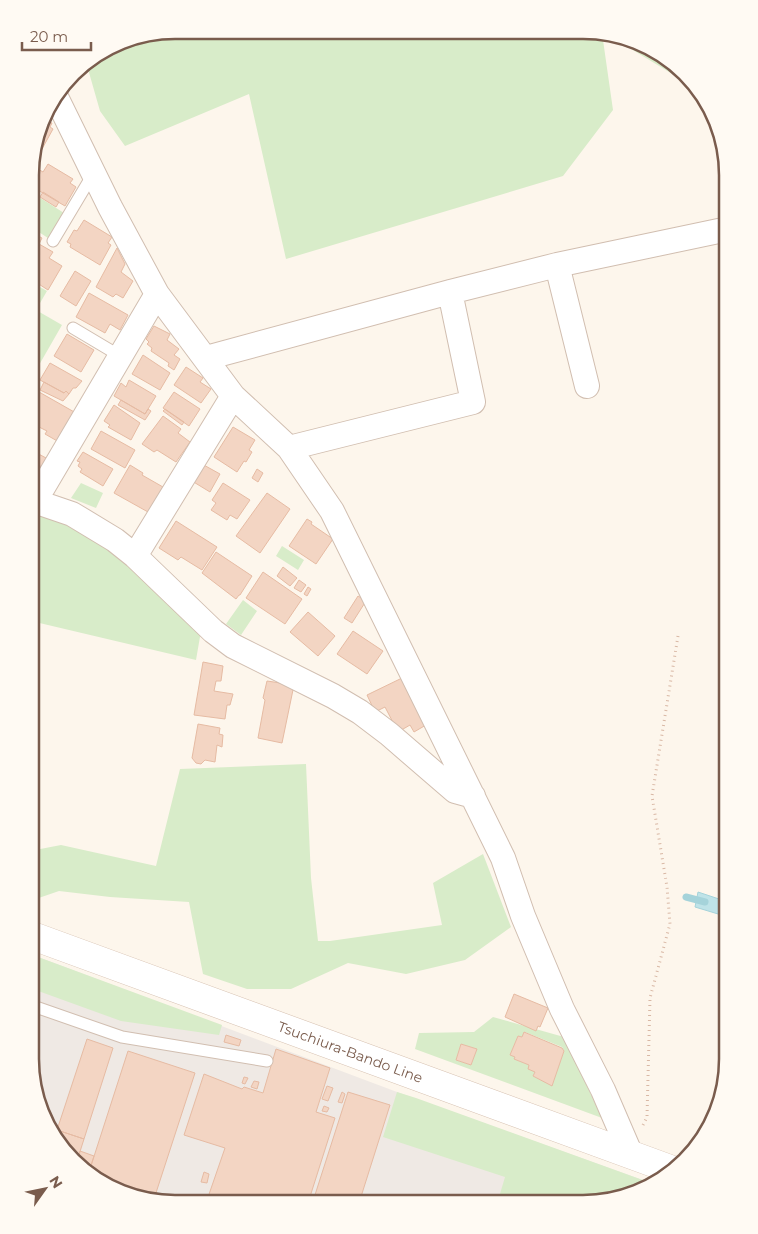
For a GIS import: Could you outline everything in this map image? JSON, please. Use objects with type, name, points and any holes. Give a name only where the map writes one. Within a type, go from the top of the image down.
[{"type":"main road","name":"Tsuchiura-Bando Line","points":[[39,939],[665,1167]]},
{"type":"street","points":[[59,104],[93,174],[157,294],[234,396],[289,448],[332,511],[503,858],[523,916],[562,1009],[603,1090],[631,1156]]},
{"type":"street","points":[[206,358],[557,265],[719,231]]},
{"type":"street","points":[[557,265],[587,386]]},
{"type":"street","points":[[289,448],[473,402],[450,292]]},
{"type":"street","points":[[39,490],[157,294]]},
{"type":"street","points":[[135,556],[234,396]]},
{"type":"street","points":[[39,502],[72,514],[115,540],[135,556],[213,631],[233,646],[360,712],[389,734],[455,791],[473,796]]},
{"type":"lane","points":[[53,241],[93,174]]},
{"type":"lane","points":[[73,328],[120,356]]},
{"type":"lane","points":[[39,1008],[122,1037],[268,1061]]},
{"type":"path","points":[[631,1156],[646,1117],[650,998],[670,924],[667,887],[652,796],[678,636]]},
{"type":"shaded area","points":[[39,957],[397,1092],[644,1180],[618,1191],[592,1195],[175,1195],[140,1191],[123,1185],[92,1167],[79,1155],[67,1142],[49,1111],[40,1077]]},
{"type":"green space","points":[[175,39],[601,40],[603,40],[613,110],[563,176],[286,259],[249,94],[125,146],[100,111],[88,70],[107,57],[131,46],[148,41]]},
{"type":"green space","points":[[626,46],[651,57],[676,76]]},
{"type":"green space","points":[[39,197],[64,213],[48,238],[39,232]]},
{"type":"green space","points":[[39,286],[47,291],[39,305]]},
{"type":"green space","points":[[39,312],[62,325],[39,365]]},
{"type":"green space","points":[[81,483],[103,493],[96,508],[71,498]]},
{"type":"green space","points":[[39,510],[64,517],[114,548],[201,631],[196,660],[39,623]]},
{"type":"green space","points":[[282,546],[304,560],[298,570],[276,556]]},
{"type":"green space","points":[[243,600],[257,611],[241,635],[226,624]]},
{"type":"green space","points":[[306,764],[311,878],[318,941],[330,941],[442,925],[433,883],[483,854],[511,927],[465,960],[406,974],[348,963],[291,989],[247,989],[203,974],[189,902],[110,897],[59,891],[39,898],[39,849],[61,845],[156,866],[180,769]]},
{"type":"green space","points":[[39,957],[222,1025],[219,1035],[121,1021],[39,991]]},
{"type":"green space","points":[[493,1017],[564,1037],[602,1118],[415,1049],[419,1033],[474,1032]],"holes":[[[525,1032],[562,1047],[564,1051],[552,1085],[533,1076],[535,1072],[529,1065],[514,1059],[515,1057],[510,1055],[518,1036],[522,1037]],[[461,1044],[476,1049],[471,1065],[456,1060]]]},
{"type":"green space","points":[[397,1092],[644,1180],[618,1191],[592,1195],[500,1195],[505,1177],[383,1137]]},
{"type":"water","points":[[698,892],[719,899],[719,914],[695,907]]},
{"type":"building","points":[[50,122],[52,123],[50,127],[53,129],[41,151]]},
{"type":"building","points":[[48,164],[73,179],[70,183],[76,187],[65,206],[39,191],[39,170],[43,172]]},
{"type":"building","points":[[43,192],[59,202],[56,207],[40,197]]},
{"type":"building","points":[[84,220],[112,237],[108,243],[111,245],[100,265],[70,247],[71,244],[67,242],[74,230],[77,231]]},
{"type":"building","points":[[39,244],[53,252],[49,258],[62,266],[48,290],[39,284]]},
{"type":"building","points":[[117,248],[125,264],[121,272],[133,281],[123,298],[116,294],[113,297],[96,287]]},
{"type":"building","points":[[75,271],[91,281],[76,306],[60,296]]},
{"type":"building","points":[[89,293],[128,315],[120,330],[110,324],[105,333],[76,317]]},
{"type":"building","points":[[154,326],[170,334],[167,340],[179,349],[174,355],[180,359],[174,370],[168,366],[169,363],[151,351],[152,348],[147,344],[149,342],[146,339]]},
{"type":"building","points":[[67,334],[94,350],[81,372],[54,356]]},
{"type":"building","points":[[143,355],[170,373],[160,390],[132,374]]},
{"type":"building","points":[[50,363],[82,381],[69,394],[40,380]]},
{"type":"building","points":[[186,367],[203,378],[200,382],[211,389],[201,403],[174,385]]},
{"type":"building","points":[[129,380],[156,396],[145,414],[114,396],[121,383],[126,387]]},
{"type":"building","points":[[44,382],[69,394],[63,401],[40,390]]},
{"type":"building","points":[[39,392],[76,413],[59,442],[45,434],[47,431],[39,427]]},
{"type":"building","points":[[174,392],[200,409],[189,426],[163,408]]},
{"type":"building","points":[[121,400],[145,414],[148,409],[151,411],[145,420],[118,405]]},
{"type":"building","points":[[114,405],[140,423],[131,440],[108,427],[110,425],[104,421]]},
{"type":"building","points":[[165,409],[184,422],[182,425],[163,411]]},
{"type":"building","points":[[163,416],[181,429],[178,433],[190,442],[176,462],[157,450],[154,452],[142,444]]},
{"type":"building","points":[[233,427],[255,440],[249,450],[252,452],[237,472],[214,457]]},
{"type":"building","points":[[101,431],[135,450],[125,468],[91,449]]},
{"type":"building","points":[[83,452],[113,469],[103,486],[80,472],[82,469],[78,466],[80,462],[77,461]]},
{"type":"building","points":[[39,454],[48,459],[43,468],[40,466],[39,468]]},
{"type":"building","points":[[202,464],[220,474],[210,492],[192,481]]},
{"type":"building","points":[[130,465],[143,473],[142,475],[163,487],[148,512],[114,493]]},
{"type":"building","points":[[257,469],[263,473],[258,482],[252,478]]},
{"type":"building","points":[[223,483],[250,500],[237,519],[230,515],[227,520],[211,510],[216,503],[212,500]]},
{"type":"building","points":[[267,493],[290,509],[260,553],[236,536]]},
{"type":"building","points":[[307,519],[312,522],[311,524],[333,539],[316,564],[289,546]]},
{"type":"building","points":[[176,521],[217,547],[202,570],[181,557],[178,560],[159,548]]},
{"type":"building","points":[[216,552],[252,576],[236,599],[202,573]]},
{"type":"building","points":[[283,567],[297,578],[290,586],[277,576]]},
{"type":"building","points":[[263,572],[302,599],[285,624],[246,598]]},
{"type":"building","points":[[299,580],[306,585],[301,592],[294,588]]},
{"type":"building","points":[[308,587],[311,589],[307,596],[304,594]]},
{"type":"building","points":[[358,596],[366,601],[352,623],[344,618]]},
{"type":"building","points":[[308,612],[335,636],[318,656],[290,632]]},
{"type":"building","points":[[353,631],[383,651],[367,674],[337,654]]},
{"type":"building","points":[[203,662],[223,666],[221,681],[216,681],[214,691],[233,694],[230,705],[227,705],[225,719],[194,715]]},
{"type":"building","points":[[402,678],[426,725],[414,732],[410,725],[398,732],[385,707],[375,712],[367,695]]},
{"type":"building","points":[[267,681],[294,685],[282,743],[258,738]]},
{"type":"building","points":[[198,724],[220,728],[219,734],[223,735],[222,747],[217,745],[215,762],[205,760],[201,764],[196,763],[192,758]]},
{"type":"building","points":[[514,994],[548,1008],[540,1027],[538,1026],[536,1031],[505,1017]]},
{"type":"building","points":[[524,1032],[562,1048],[564,1051],[552,1086],[533,1076],[535,1072],[528,1069],[529,1065],[514,1059],[515,1057],[510,1055],[518,1036],[522,1037]]},
{"type":"building","points":[[226,1035],[241,1040],[239,1046],[224,1042]]},
{"type":"building","points":[[87,1039],[113,1048],[84,1139],[60,1131],[58,1128]]},
{"type":"building","points":[[461,1044],[477,1049],[471,1065],[456,1060]]},
{"type":"building","points":[[276,1049],[330,1068],[316,1112],[335,1118],[311,1195],[209,1195],[225,1148],[184,1135],[204,1074],[242,1089],[244,1087],[263,1093]]},
{"type":"building","points":[[128,1051],[195,1073],[156,1194],[123,1185],[91,1166]]},
{"type":"building","points":[[244,1077],[248,1078],[245,1084],[242,1083]]},
{"type":"building","points":[[254,1081],[259,1082],[257,1089],[251,1087]]},
{"type":"building","points":[[327,1086],[333,1088],[328,1101],[322,1099]]},
{"type":"building","points":[[342,1092],[345,1094],[342,1103],[338,1102]]},
{"type":"building","points":[[348,1092],[390,1105],[362,1195],[315,1195]]},
{"type":"building","points":[[324,1106],[329,1108],[327,1112],[322,1111]]},
{"type":"building","points":[[60,1131],[84,1139],[79,1155]]},
{"type":"building","points":[[80,1151],[94,1156],[91,1166],[79,1155]]},
{"type":"building","points":[[204,1172],[209,1174],[207,1183],[201,1182]]},
{"type":"waterway","points":[[686,897],[705,902]]}]
